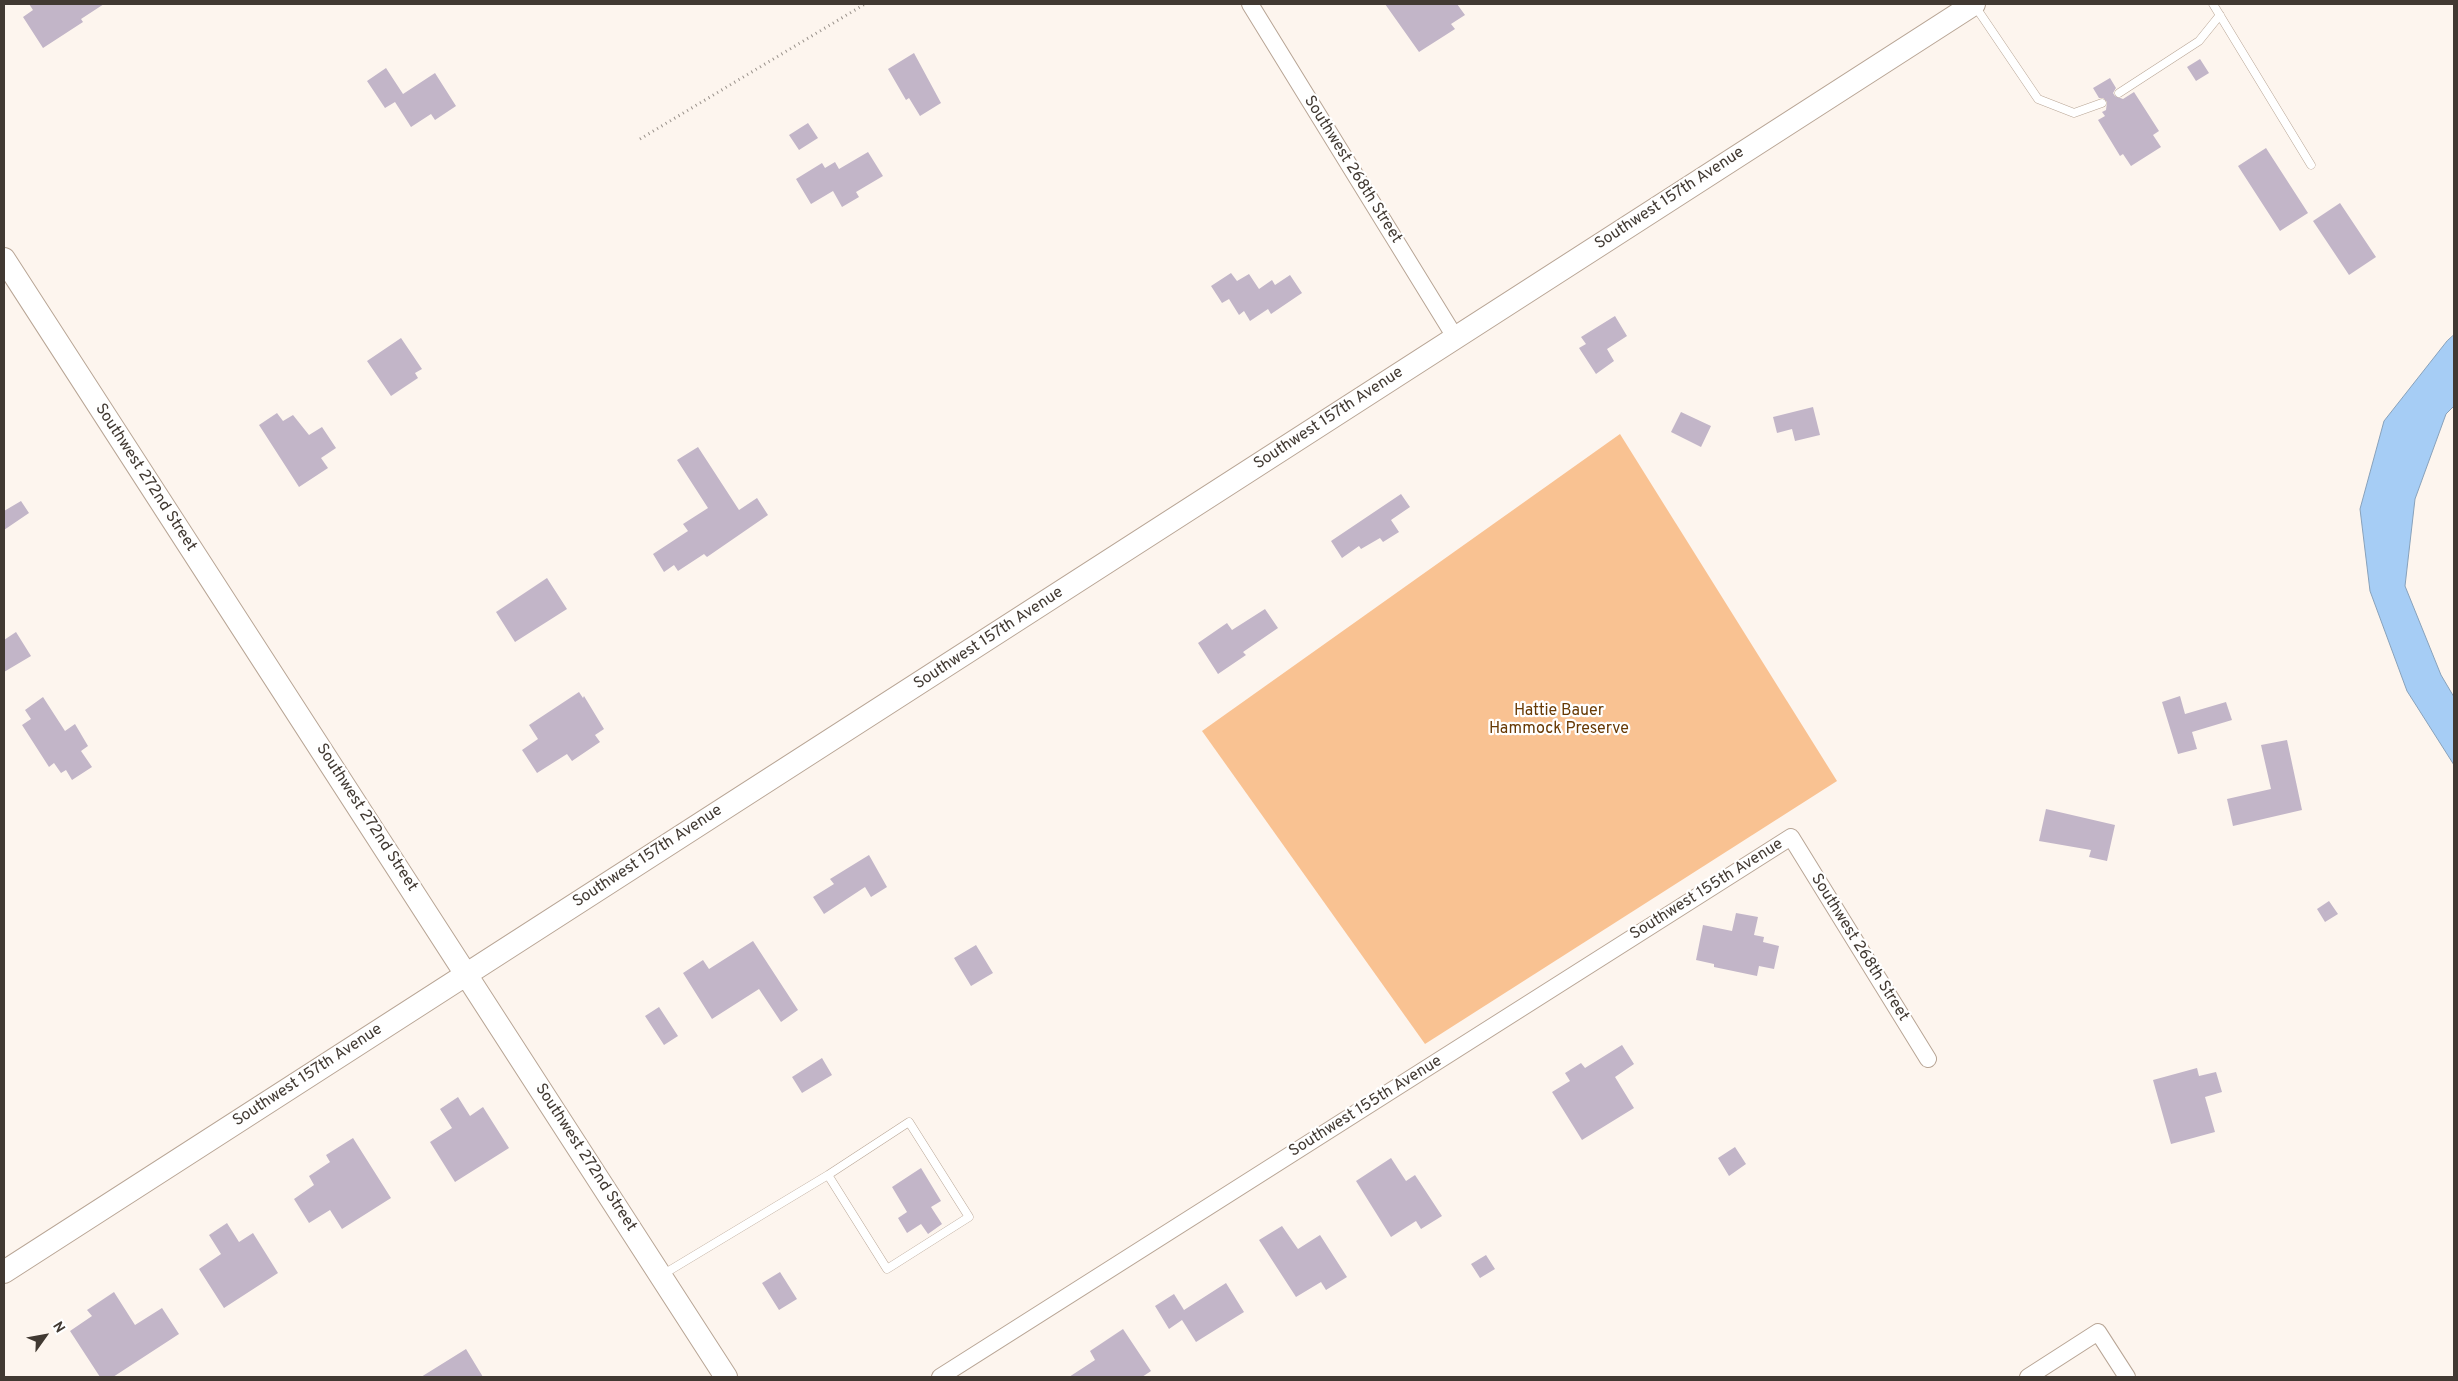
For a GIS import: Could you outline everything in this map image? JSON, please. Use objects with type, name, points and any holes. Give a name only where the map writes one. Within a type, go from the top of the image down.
[{"type":"street","name":"Southwest 268th Street","points":[[1250,4],[1455,337]]},
{"type":"street","name":"Southwest 157th Avenue","points":[[4,1272],[1974,4]]},
{"type":"street","name":"Southwest 272nd Street","points":[[4,259],[726,1377]]},
{"type":"street","name":"Southwest 268th Street","points":[[1791,837],[1928,1059]]},
{"type":"street","name":"Southwest 155th Avenue","points":[[940,1377],[1791,837]]},
{"type":"street","points":[[2028,1377],[2098,1332],[2127,1377]]},
{"type":"lane","points":[[1974,4],[2038,99],[2074,113],[2102,103]]},
{"type":"lane","points":[[2213,4],[2312,165]]},
{"type":"lane","points":[[2119,93],[2199,41],[2220,15]]},
{"type":"lane","points":[[660,1276],[828,1175],[908,1122],[968,1217],[887,1269],[828,1175]]},
{"type":"path","points":[[640,139],[865,4]]},
{"type":"green space","name":"Hattie Bauer Hammock Preserve","points":[[1620,434],[1837,781],[1425,1044],[1202,731]]},
{"type":"water","points":[[2454,335],[2454,406],[2446,414],[2415,499],[2405,586],[2441,675],[2454,697],[2454,765],[2407,691],[2370,591],[2360,509],[2384,421],[2447,341]]},
{"type":"building","points":[[29,4],[104,4],[81,19],[83,22],[43,48],[23,17],[33,10]]},
{"type":"building","points":[[1385,4],[1457,4],[1465,15],[1451,24],[1455,29],[1419,52]]},
{"type":"building","points":[[914,53],[941,103],[920,116],[909,98],[906,100],[888,69]]},
{"type":"building","points":[[2200,59],[2209,73],[2196,81],[2187,67]]},
{"type":"building","points":[[386,68],[403,94],[435,73],[456,106],[435,120],[431,114],[411,127],[395,102],[385,108],[367,81]]},
{"type":"building","points":[[2110,78],[2116,88],[2113,93],[2115,96],[2123,99],[2134,92],[2159,131],[2153,135],[2161,147],[2131,166],[2123,154],[2120,156],[2098,120],[2105,116],[2102,112],[2106,110],[2107,102],[2103,98],[2099,98],[2093,88]]},
{"type":"building","points":[[808,123],[818,138],[799,150],[789,135]]},
{"type":"building","points":[[2266,148],[2308,213],[2280,231],[2238,166]]},
{"type":"building","points":[[868,152],[883,176],[856,192],[859,197],[842,207],[833,191],[811,204],[796,179],[822,163],[825,168],[835,162],[839,169]]},
{"type":"building","points":[[2340,203],[2376,257],[2349,275],[2313,221]]},
{"type":"building","points":[[1231,273],[1237,281],[1249,274],[1259,289],[1272,280],[1275,285],[1290,275],[1302,293],[1271,314],[1268,309],[1250,321],[1244,311],[1239,315],[1229,299],[1222,303],[1211,286]]},
{"type":"building","points":[[1615,316],[1627,336],[1607,349],[1614,361],[1596,374],[1579,348],[1586,344],[1581,337]]},
{"type":"building","points":[[401,338],[422,369],[415,373],[418,378],[391,396],[367,361]]},
{"type":"building","points":[[1813,407],[1820,435],[1795,441],[1792,429],[1777,433],[1773,417]]},
{"type":"building","points":[[1681,412],[1711,426],[1701,447],[1671,432]]},
{"type":"building","points":[[277,413],[283,421],[293,415],[309,435],[322,427],[336,448],[321,458],[328,468],[299,487],[259,425]]},
{"type":"building","points":[[698,447],[739,510],[757,498],[768,515],[707,557],[704,554],[678,571],[674,565],[664,572],[653,554],[688,531],[683,524],[708,508],[677,460]]},
{"type":"building","points":[[1401,494],[1410,507],[1391,520],[1399,532],[1383,542],[1380,538],[1361,549],[1359,546],[1342,558],[1331,541]]},
{"type":"building","points":[[21,501],[29,513],[4,530],[4,511]]},
{"type":"building","points":[[547,578],[567,609],[515,642],[496,612]]},
{"type":"building","points":[[1265,609],[1278,628],[1243,652],[1246,655],[1218,674],[1198,643],[1227,623],[1232,630]]},
{"type":"building","points":[[16,632],[31,656],[4,672],[4,640]]},
{"type":"building","points":[[579,692],[583,698],[584,696],[604,729],[595,735],[600,742],[572,761],[567,754],[537,773],[522,750],[538,739],[529,725]]},
{"type":"building","points":[[2180,696],[2185,714],[2226,702],[2232,720],[2192,732],[2197,749],[2178,754],[2162,702]]},
{"type":"building","points":[[43,697],[65,731],[75,724],[88,746],[81,751],[92,767],[72,780],[66,770],[61,773],[54,763],[49,767],[22,725],[31,719],[25,710]]},
{"type":"building","points":[[2287,740],[2302,810],[2233,826],[2227,799],[2271,789],[2261,745]]},
{"type":"building","points":[[2046,809],[2115,825],[2107,861],[2089,857],[2091,850],[2039,841]]},
{"type":"building","points":[[869,855],[887,887],[871,897],[865,887],[824,914],[813,897],[834,884],[830,879]]},
{"type":"building","points":[[2329,901],[2338,914],[2325,922],[2317,909]]},
{"type":"building","points":[[1736,913],[1758,917],[1754,935],[1764,937],[1763,942],[1779,946],[1774,969],[1759,966],[1757,976],[1714,967],[1714,964],[1696,960],[1703,925],[1732,931]]},
{"type":"building","points":[[753,941],[798,1010],[781,1022],[759,989],[712,1019],[683,973],[703,960],[709,969]]},
{"type":"building","points":[[976,945],[993,973],[971,986],[954,958]]},
{"type":"building","points":[[659,1007],[678,1036],[664,1045],[645,1016]]},
{"type":"building","points":[[1622,1045],[1634,1064],[1615,1077],[1634,1108],[1582,1140],[1552,1092],[1570,1081],[1565,1073],[1581,1063],[1585,1068]]},
{"type":"building","points":[[822,1058],[832,1075],[802,1093],[792,1077]]},
{"type":"building","points":[[2197,1068],[2199,1076],[2216,1072],[2222,1092],[2205,1097],[2215,1132],[2171,1144],[2153,1080]]},
{"type":"building","points":[[458,1097],[470,1116],[483,1107],[509,1148],[455,1182],[430,1142],[452,1128],[440,1109]]},
{"type":"building","points":[[353,1138],[391,1198],[342,1229],[330,1210],[309,1223],[294,1199],[314,1185],[309,1176],[330,1162],[326,1155]]},
{"type":"building","points":[[1735,1147],[1746,1164],[1729,1176],[1718,1158]]},
{"type":"building","points":[[1391,1158],[1406,1181],[1415,1175],[1442,1216],[1421,1229],[1416,1221],[1391,1237],[1356,1181]]},
{"type":"building","points":[[921,1168],[941,1201],[931,1207],[942,1224],[928,1234],[921,1224],[907,1233],[898,1218],[907,1212],[892,1187]]},
{"type":"building","points":[[227,1223],[239,1242],[253,1233],[278,1273],[224,1308],[199,1269],[221,1254],[209,1235]]},
{"type":"building","points":[[1282,1226],[1298,1249],[1320,1235],[1347,1277],[1326,1290],[1321,1282],[1296,1297],[1259,1240]]},
{"type":"building","points":[[1486,1255],[1495,1269],[1480,1278],[1471,1264]]},
{"type":"building","points":[[780,1272],[797,1299],[779,1310],[762,1283]]},
{"type":"building","points":[[1226,1283],[1244,1312],[1196,1342],[1182,1320],[1169,1329],[1155,1306],[1174,1294],[1184,1310]]},
{"type":"building","points":[[114,1292],[135,1325],[162,1308],[179,1334],[113,1377],[100,1377],[70,1331],[92,1316],[87,1310]]},
{"type":"building","points":[[1123,1329],[1151,1371],[1142,1377],[1069,1377],[1095,1360],[1090,1351]]},
{"type":"building","points":[[466,1349],[483,1377],[421,1377]]}]
